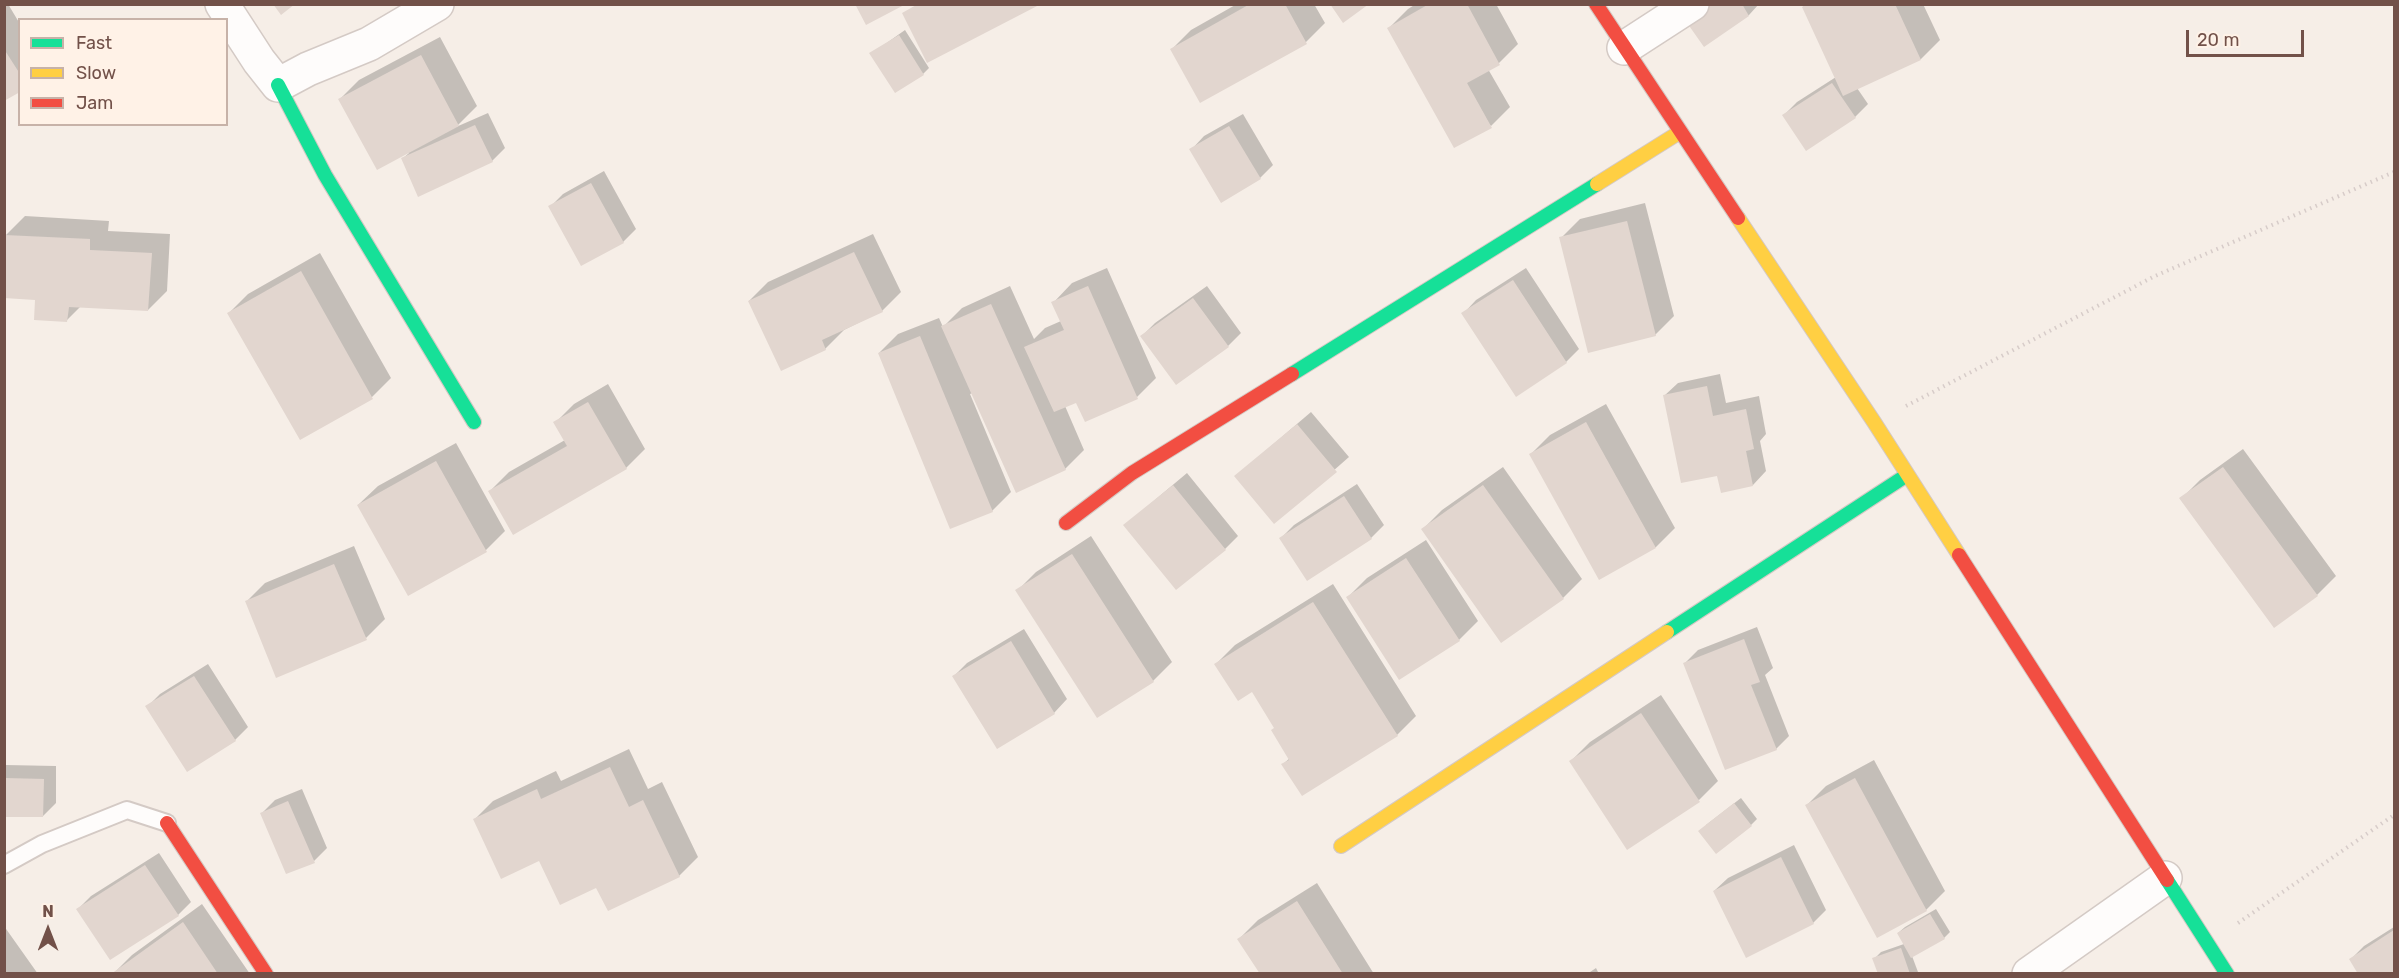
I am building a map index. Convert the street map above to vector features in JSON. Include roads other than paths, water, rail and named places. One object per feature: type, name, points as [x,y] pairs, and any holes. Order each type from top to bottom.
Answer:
[{"type":"street","points":[[222,4],[259,61],[278,85],[325,175],[474,422]]},
{"type":"street","points":[[278,85],[308,69],[369,44],[437,4]]},
{"type":"street","points":[[1596,4],[1874,422],[2227,974]]},
{"type":"street","points":[[1624,48],[1692,4]]},
{"type":"street","points":[[1066,523],[1142,467],[1680,132]]},
{"type":"street","points":[[1341,846],[1907,475]]},
{"type":"street","points":[[167,823],[266,974]]},
{"type":"street","points":[[2029,974],[2165,878]]},
{"type":"lane","points":[[4,866],[42,844],[127,810],[167,823]]}]
